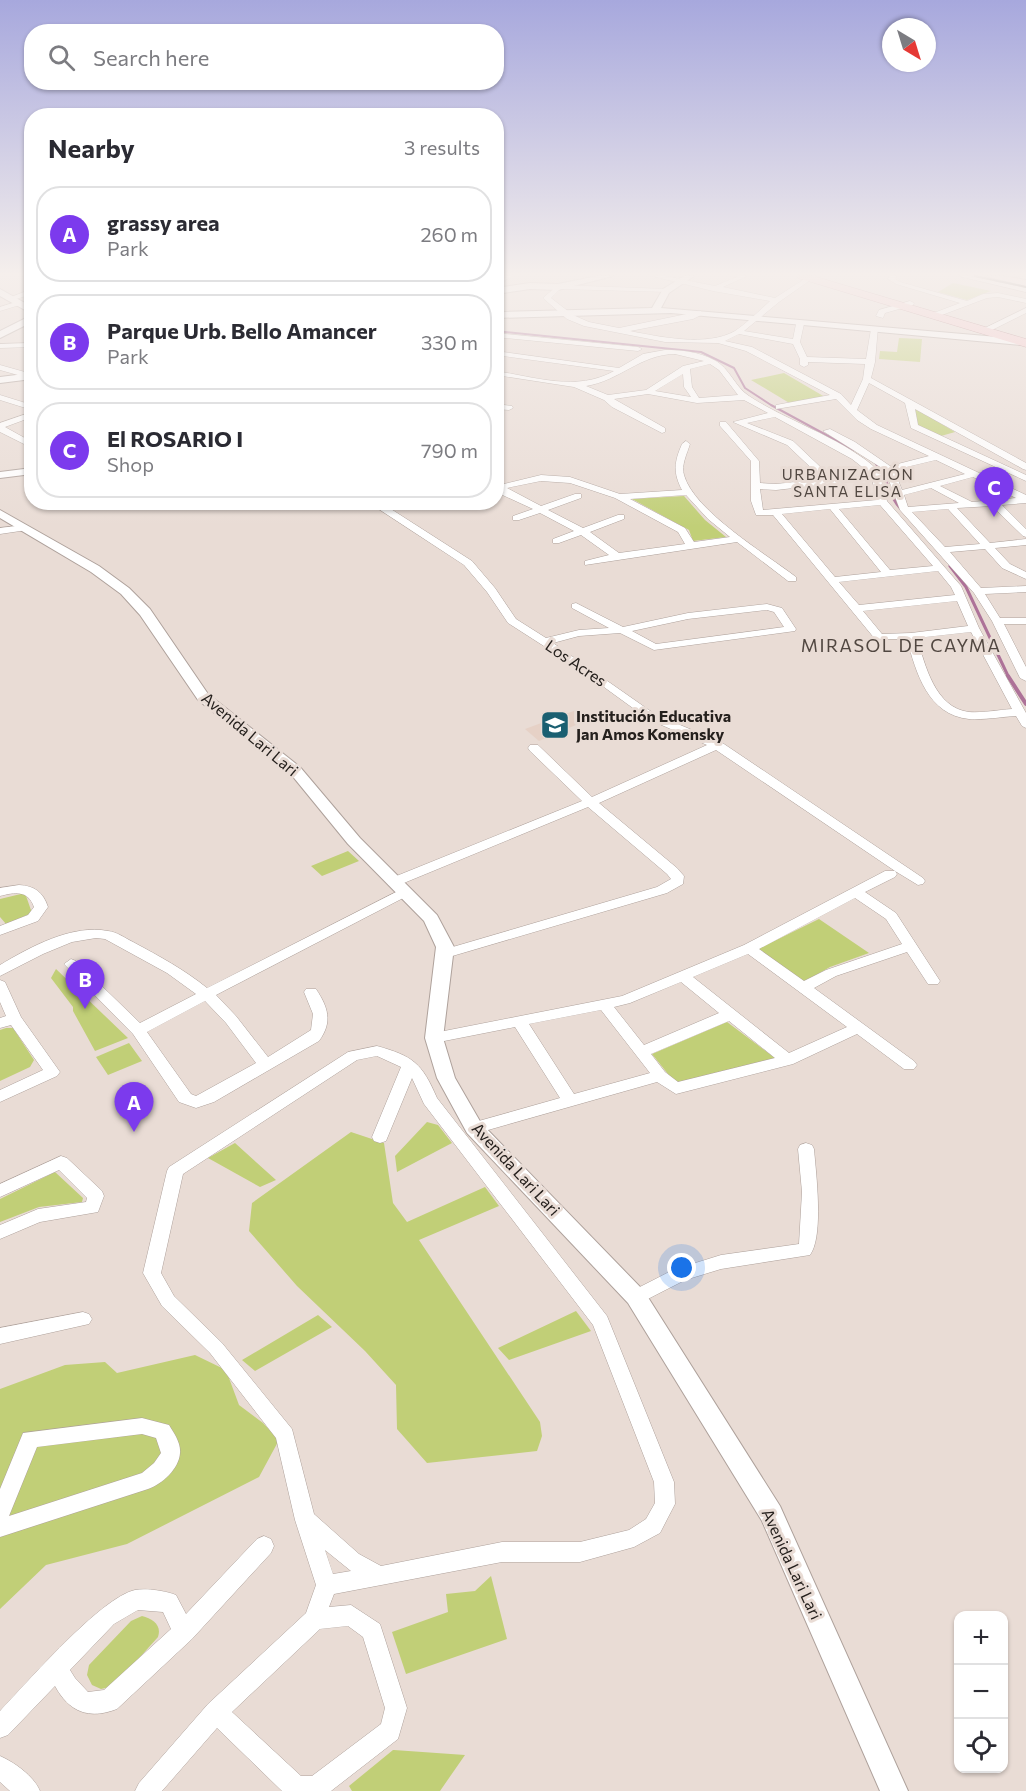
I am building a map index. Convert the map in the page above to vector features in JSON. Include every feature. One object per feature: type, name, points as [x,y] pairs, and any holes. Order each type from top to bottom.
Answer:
[{"type":"street","points":[[549,360],[616,369]]},
{"type":"street","points":[[574,385],[605,380],[641,360]]},
{"type":"street","points":[[707,360],[723,370],[734,388],[745,397],[855,457],[869,466],[878,476],[882,501],[956,586],[974,628],[1026,724]]},
{"type":"street","points":[[768,360],[838,396],[874,427],[1026,499]]},
{"type":"street","points":[[798,376],[802,374],[804,360]]},
{"type":"street","points":[[817,360],[871,362],[867,379],[853,410]]},
{"type":"street","points":[[648,392],[686,368],[711,361]]},
{"type":"street","points":[[0,367],[24,375]]},
{"type":"street","points":[[686,368],[688,387],[697,400]]},
{"type":"street","points":[[504,374],[574,385],[607,398],[615,405],[662,430]]},
{"type":"street","points":[[0,380],[24,378]]},
{"type":"street","points":[[867,379],[1026,467]]},
{"type":"street","points":[[607,398],[648,392],[697,400],[745,397]]},
{"type":"street","points":[[838,396],[779,407],[852,444],[889,469],[905,510],[978,591],[997,621],[1026,678]]},
{"type":"street","points":[[0,397],[24,405]]},
{"type":"street","points":[[909,402],[914,426],[1026,478]]},
{"type":"street","points":[[504,407],[509,408]]},
{"type":"street","points":[[776,414],[723,424],[755,461],[759,513],[882,501]]},
{"type":"street","points":[[0,427],[24,417]]},
{"type":"street","points":[[738,422],[790,443],[830,481]]},
{"type":"street","points":[[0,427],[24,441]]},
{"type":"street","points":[[942,439],[966,434]]},
{"type":"street","points":[[686,444],[679,472],[689,492],[718,524],[792,579]]},
{"type":"street","points":[[979,456],[998,451]]},
{"type":"street","points":[[889,469],[937,457]]},
{"type":"street","points":[[0,475],[24,472]]},
{"type":"street","points":[[897,494],[975,474]]},
{"type":"street","points":[[756,486],[878,476]]},
{"type":"street","points":[[504,485],[525,480],[554,478],[586,484],[618,496],[682,530],[691,545]]},
{"type":"street","points":[[932,485],[971,505]]},
{"type":"street","points":[[504,490],[582,531],[617,555]]},
{"type":"street","points":[[618,496],[655,496],[689,492]]},
{"type":"street","points":[[516,518],[578,496]]},
{"type":"street","points":[[905,510],[1026,499]]},
{"type":"street","points":[[995,503],[1026,534]]},
{"type":"street","points":[[950,506],[1006,566],[1026,576]]},
{"type":"street","points":[[833,507],[887,573]]},
{"type":"street","name":"Los Acres","points":[[386,510],[468,563],[491,590],[512,621],[652,717],[717,745],[918,881]]},
{"type":"street","points":[[776,512],[879,637],[911,636],[974,628]]},
{"type":"street","name":"Avenida Lari Lari","points":[[0,513],[95,569],[125,591],[145,612],[203,698],[295,770],[354,841],[431,920],[445,947],[434,1038],[446,1078],[474,1128],[636,1297],[771,1514],[894,1791]]},
{"type":"street","points":[[556,541],[621,518]]},
{"type":"street","points":[[0,531],[24,528]]},
{"type":"street","points":[[590,563],[617,555],[739,539]]},
{"type":"street","points":[[943,550],[1026,542]]},
{"type":"street","points":[[831,580],[940,568]]},
{"type":"street","points":[[978,591],[1026,589]]},
{"type":"street","points":[[855,609],[960,598]]},
{"type":"street","points":[[544,642],[579,633],[622,630],[688,616],[767,607],[778,610],[791,628],[654,647],[622,630],[576,606]]},
{"type":"street","points":[[997,621],[1026,621]]},
{"type":"street","points":[[911,636],[923,675],[942,705],[964,714],[1018,712]]},
{"type":"street","points":[[1011,652],[1026,652]]},
{"type":"street","points":[[138,1030],[399,887],[717,745]]},
{"type":"street","points":[[444,954],[662,890],[678,881],[672,871],[590,802],[534,748]]},
{"type":"street","points":[[434,1038],[625,1000],[749,948],[890,874]]},
{"type":"street","points":[[0,892],[16,888],[28,890],[36,896],[41,907],[33,918],[0,931]]},
{"type":"street","points":[[856,892],[891,916],[933,981]]},
{"type":"street","points":[[0,971],[66,940],[96,933],[108,935],[180,975],[206,994],[234,1022],[266,1065]]},
{"type":"street","points":[[803,988],[831,973],[910,946]]},
{"type":"street","points":[[749,948],[909,1065]]},
{"type":"street","points":[[71,964],[138,1030],[185,1098],[196,1102],[208,1098],[308,1042],[319,1032],[321,1021],[319,1004],[311,992]]},
{"type":"street","points":[[682,976],[788,1060]]},
{"type":"street","points":[[0,985],[7,1021],[52,1072],[0,1095]]},
{"type":"street","points":[[604,1004],[660,1076],[671,1086],[682,1088],[788,1060],[858,1028]]},
{"type":"street","points":[[641,1052],[731,1014]]},
{"type":"street","points":[[519,1021],[570,1101]]},
{"type":"street","points":[[147,1791],[216,1712],[315,1619],[326,1585],[305,1519],[285,1436],[216,1348],[168,1301],[152,1273],[175,1171],[353,1056],[377,1051],[401,1058],[415,1067],[430,1100],[601,1321],[664,1482],[665,1504],[653,1526],[634,1538],[580,1552],[502,1552],[326,1585]]},
{"type":"street","points":[[380,1137],[410,1064]]},
{"type":"street","points":[[474,1128],[660,1076]]},
{"type":"street","points":[[423,1081],[446,1078]]},
{"type":"street","points":[[636,1297],[679,1275],[721,1262],[804,1250],[807,1246],[810,1192],[806,1149]]},
{"type":"street","points":[[0,1191],[61,1162],[96,1196],[92,1207],[38,1216],[0,1232]]},
{"type":"street","points":[[0,1336],[83,1319]]},
{"type":"street","points":[[0,1514],[30,1439],[142,1426],[162,1431],[170,1442],[171,1453],[165,1467],[148,1480],[0,1528]]},
{"type":"street","points":[[305,1519],[352,1561],[380,1576]]},
{"type":"street","points":[[57,1668],[67,1686],[84,1702],[110,1701],[184,1632],[264,1546]]},
{"type":"street","points":[[0,1727],[107,1617],[136,1600],[169,1602],[184,1632]]},
{"type":"street","points":[[216,1712],[296,1788],[316,1788],[390,1731],[396,1708],[372,1631],[351,1615],[315,1619]]},
{"type":"street","points":[[0,1767],[28,1791]]},
{"type":"shaded area","name":"Institución Educativa Jan Amos Komensky","points":[[579,709],[592,718],[539,741],[525,729]]},
{"type":"green space","points":[[887,360],[920,360],[920,362]]},
{"type":"green space","points":[[784,373],[825,397],[791,404],[751,380]]},
{"type":"green space","points":[[913,407],[955,432],[941,436],[918,425]]},
{"type":"green space","points":[[684,496],[705,520],[726,537],[693,541],[689,530],[632,499]]},
{"type":"green space","points":[[348,851],[359,861],[322,876],[311,866]]},
{"type":"green space","points":[[25,893],[32,913],[6,924],[0,917],[0,899]]},
{"type":"green space","points":[[819,919],[869,953],[830,967],[804,982],[758,949]]},
{"type":"green space","points":[[56,969],[128,1038],[95,1051],[73,1007],[51,978]]},
{"type":"green space","points":[[727,1022],[775,1058],[678,1082],[672,1079],[652,1054]]},
{"type":"green space","points":[[13,1028],[34,1060],[30,1067],[0,1081],[0,1030]]},
{"type":"green space","points":[[129,1043],[142,1061],[108,1075],[96,1057]]},
{"type":"green space","points":[[427,1122],[438,1125],[452,1143],[397,1172],[395,1156]]},
{"type":"green space","points":[[351,1132],[384,1143],[393,1203],[407,1222],[485,1187],[499,1206],[419,1240],[540,1422],[542,1436],[537,1451],[427,1463],[397,1429],[396,1385],[365,1351],[297,1286],[249,1231],[252,1203]]},
{"type":"green space","points":[[235,1143],[276,1180],[260,1187],[208,1158]]},
{"type":"green space","points":[[55,1172],[83,1198],[82,1202],[39,1207],[0,1222],[0,1199]]},
{"type":"green space","points":[[576,1311],[591,1331],[509,1360],[498,1348]]},
{"type":"green space","points":[[318,1315],[332,1327],[255,1371],[242,1360]]},
{"type":"green space","points":[[195,1355],[226,1370],[239,1405],[263,1423],[279,1440],[259,1477],[127,1544],[46,1565],[0,1609],[0,1389],[65,1365],[105,1362],[117,1373]]},
{"type":"green space","points":[[491,1576],[507,1639],[406,1674],[392,1632],[448,1612],[446,1594],[475,1591]]},
{"type":"green space","points":[[142,1616],[156,1623],[159,1629],[158,1637],[114,1686],[101,1689],[92,1685],[87,1675],[89,1665],[131,1621]]},
{"type":"green space","points":[[393,1750],[465,1755],[440,1791],[352,1791],[349,1786]]},
{"type":"waterway","points":[[717,360],[734,368],[745,388],[771,405],[854,450]]},
{"type":"waterway","points":[[876,463],[897,505],[902,510]]},
{"type":"waterway","points":[[950,566],[966,587],[1008,676]]},
{"type":"waterway","points":[[1008,676],[1026,704]]},
{"type":"place","name":"El ROSARIO I","points":[[994,517]]},
{"type":"place","name":"Institución Educativa Jan Amos Komensky","points":[[555,725]]},
{"type":"place","name":"Parque Urb. Bello Amancer","points":[[85,1009]]},
{"type":"place","name":"grassy area","points":[[134,1132]]},
{"type":"district","name":"URBANIZACIÓN SANTA ELISA","points":[[848,484]]},
{"type":"district","name":"MIRASOL DE CAYMA","points":[[901,646]]}]
